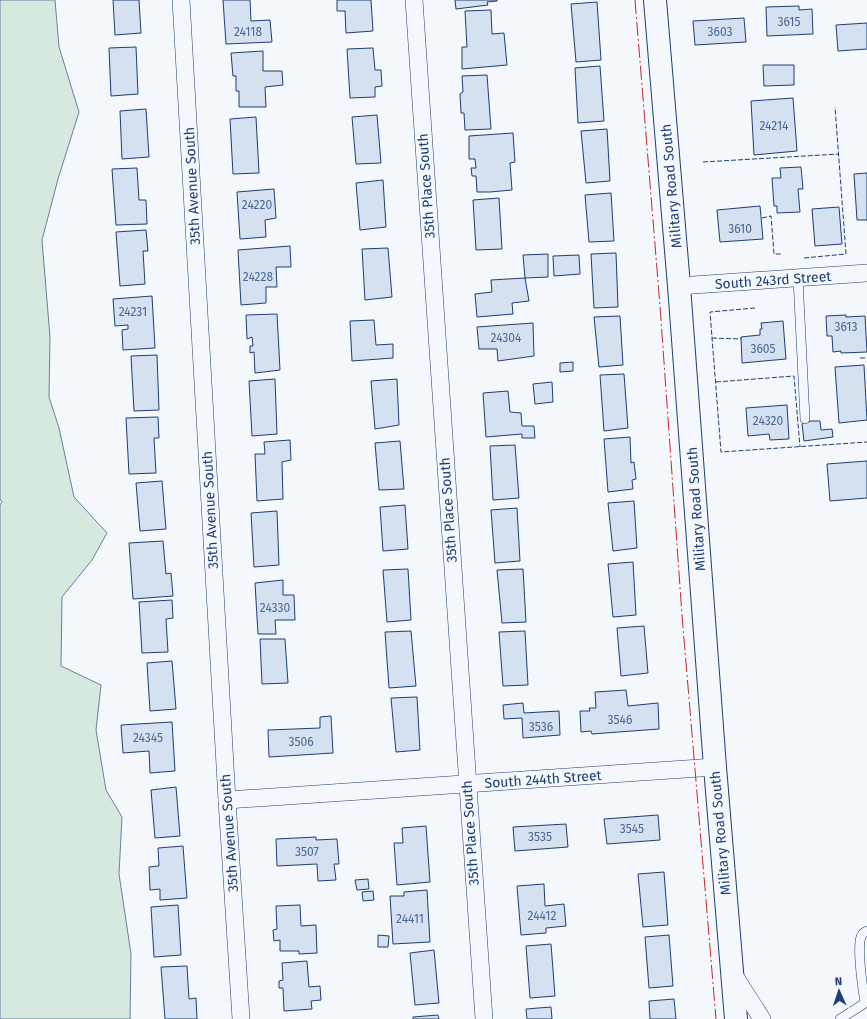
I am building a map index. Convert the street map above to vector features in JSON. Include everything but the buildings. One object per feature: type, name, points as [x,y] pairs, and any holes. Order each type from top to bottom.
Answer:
[{"type":"main road","name":"Military Road South","points":[[655,0],[679,286],[715,767],[736,1019]]},
{"type":"street","name":"35th Avenue South","points":[[181,0],[241,1019]]},
{"type":"street","name":"35th Place South","points":[[414,0],[484,1019]]},
{"type":"street","name":"South 243rd Street","points":[[679,286],[867,273]]},
{"type":"street","name":"South 244th Street","points":[[227,800],[715,767]]},
{"type":"street","points":[[732,973],[762,1019]]},
{"type":"lane","points":[[798,278],[805,419]]},
{"type":"lane","points":[[840,1019],[866,1002],[860,951],[860,938],[864,932],[867,931]]},
{"type":"shaded area","points":[[0,0],[55,0],[59,47],[79,112],[58,179],[42,240],[50,337],[49,397],[59,428],[74,497],[107,533],[92,560],[62,597],[61,666],[101,685],[96,730],[106,790],[122,817],[119,874],[131,954],[130,1019],[0,1019],[0,505],[2,502],[0,499]]},
{"type":"fence","points":[[804,258],[846,254],[835,107]]},
{"type":"fence","points":[[703,162],[839,154]]},
{"type":"fence","points":[[762,218],[771,216],[774,254],[782,254]]},
{"type":"fence","points":[[755,308],[710,312],[721,452],[867,442]]},
{"type":"fence","points":[[712,338],[741,339]]},
{"type":"fence","points":[[860,358],[867,358]]},
{"type":"fence","points":[[716,382],[794,376],[800,447]]},
{"type":"power","points":[[635,0],[660,306],[682,615],[716,1019]]}]
